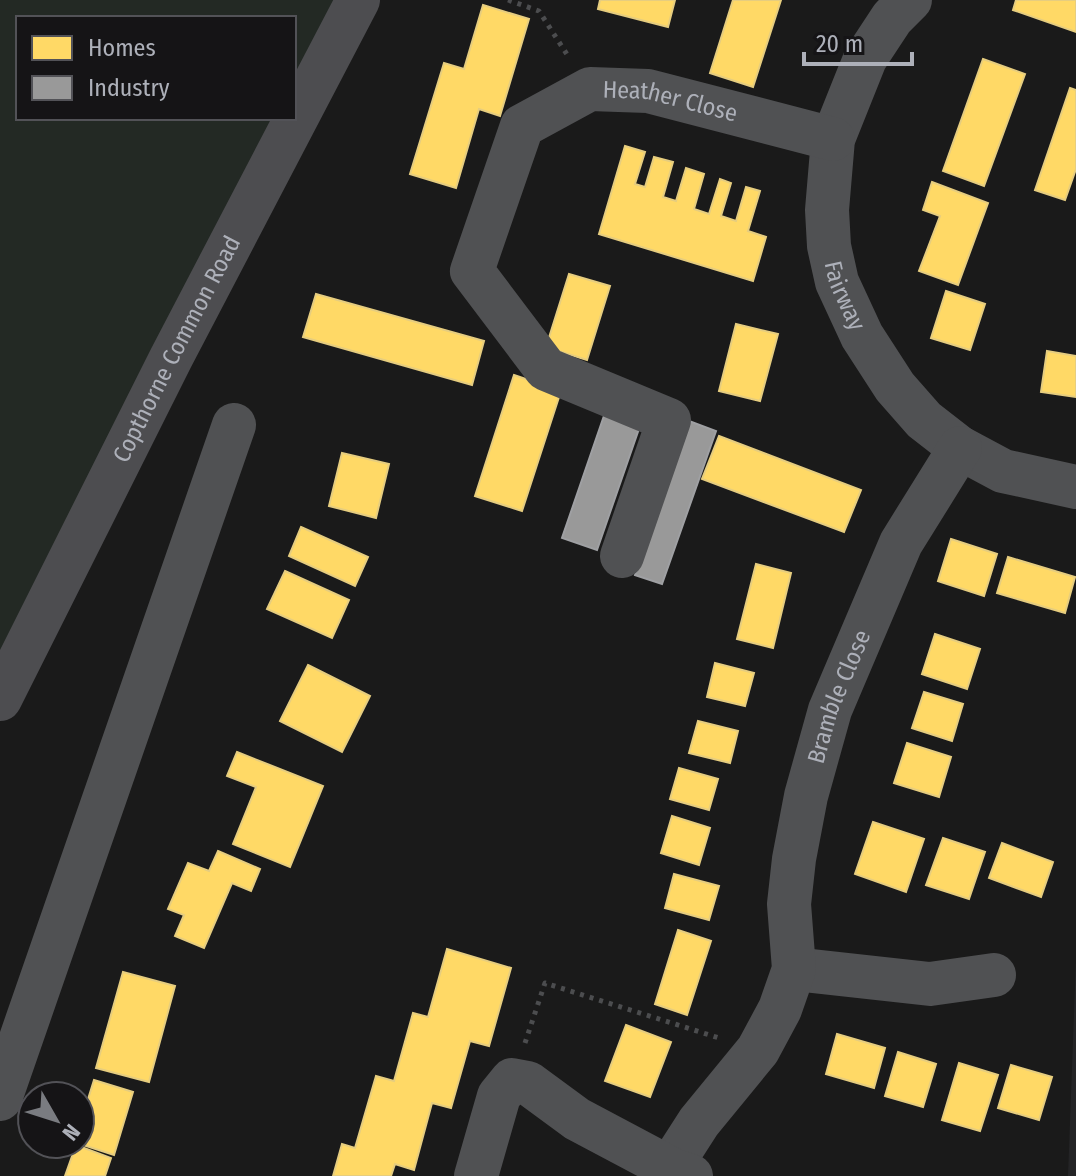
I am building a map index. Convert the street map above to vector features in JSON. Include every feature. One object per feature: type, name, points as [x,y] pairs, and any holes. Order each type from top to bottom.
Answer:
[{"type":"highway","name":"Copthorne Common Road","points":[[296,119],[358,0]]},
{"type":"highway","name":"Copthorne Common Road","points":[[0,699],[171,358],[295,120]]},
{"type":"street","name":"Fairway","points":[[910,0],[892,18],[865,59],[833,139],[827,210],[829,246],[837,282],[862,336],[895,387],[924,420],[960,448],[1003,471],[1076,487]]},
{"type":"street","name":"Heather Close","points":[[622,556],[669,420],[546,369],[472,271],[522,126],[590,89],[648,91],[833,139]]},
{"type":"street","points":[[0,1099],[234,425]]},
{"type":"street","name":"Bramble Close","points":[[512,1080],[528,1083],[577,1119],[682,1173],[681,1150],[699,1122],[758,1050],[780,1009],[794,969],[789,904],[794,859],[806,796],[830,710],[901,543],[960,448]]},
{"type":"street","points":[[794,969],[930,984],[994,975]]},
{"type":"street","points":[[476,1176],[499,1096],[512,1080]]},
{"type":"path","points":[[508,0],[539,11],[590,89]]},
{"type":"path","points":[[512,1080],[545,983],[758,1050]]},
{"type":"shaded area","points":[[0,0],[358,0],[0,699]]},
{"type":"shaded area","points":[[1076,959],[1076,1176],[1068,1176]]},
{"type":"building: Homes","points":[[600,0],[675,0],[668,27],[598,9]]},
{"type":"building: Homes","points":[[733,0],[781,0],[753,87],[710,73]]},
{"type":"building: Homes","points":[[1016,0],[1076,0],[1076,32],[1013,10]]},
{"type":"building: Homes","points":[[483,5],[529,19],[500,116],[479,109],[456,188],[410,174],[444,63],[464,69]]},
{"type":"building: Homes","points":[[983,59],[1025,74],[984,186],[943,171]]},
{"type":"building: Homes","points":[[1070,88],[1076,90],[1076,169],[1065,200],[1035,190]]},
{"type":"building: Homes","points":[[625,146],[645,152],[635,184],[645,187],[654,157],[673,162],[663,197],[676,201],[686,168],[704,174],[694,209],[709,214],[720,179],[731,183],[721,216],[736,221],[746,187],[760,191],[748,231],[766,237],[753,281],[599,234]]},
{"type":"building: Homes","points":[[932,182],[988,203],[958,285],[919,271],[940,216],[923,210]]},
{"type":"building: Homes","points":[[569,274],[610,286],[587,360],[546,347]]},
{"type":"building: Homes","points":[[946,291],[985,304],[970,350],[931,338]]},
{"type":"building: Homes","points":[[316,294],[484,341],[472,385],[303,337]]},
{"type":"building: Homes","points":[[736,324],[778,334],[760,401],[719,391]]},
{"type":"building: Homes","points":[[1047,351],[1076,356],[1076,397],[1041,392]]},
{"type":"building: Homes","points":[[514,375],[561,391],[522,511],[475,496]]},
{"type":"building: Homes","points":[[719,436],[861,490],[844,532],[702,479]]},
{"type":"building: Homes","points":[[342,453],[389,464],[376,518],[329,506]]},
{"type":"building: Homes","points":[[301,527],[368,557],[355,586],[289,556]]},
{"type":"building: Homes","points":[[951,539],[997,554],[984,596],[938,581]]},
{"type":"building: Homes","points":[[1008,557],[1075,577],[1065,613],[997,593]]},
{"type":"building: Homes","points":[[756,564],[791,573],[773,648],[737,639]]},
{"type":"building: Homes","points":[[285,571],[349,600],[332,638],[267,609]]},
{"type":"building: Homes","points":[[935,634],[980,649],[967,689],[922,674]]},
{"type":"building: Homes","points":[[715,663],[754,673],[745,706],[707,697]]},
{"type":"building: Homes","points":[[308,665],[370,696],[342,752],[280,721]]},
{"type":"building: Homes","points":[[924,692],[963,704],[952,741],[912,728]]},
{"type":"building: Homes","points":[[698,721],[738,731],[730,763],[689,753]]},
{"type":"building: Homes","points":[[907,743],[951,757],[939,797],[894,783]]},
{"type":"building: Homes","points":[[237,752],[323,786],[290,867],[233,844],[256,787],[227,776]]},
{"type":"building: Homes","points":[[679,768],[718,779],[709,810],[670,799]]},
{"type":"building: Homes","points":[[672,816],[710,828],[699,865],[661,853]]},
{"type":"building: Homes","points":[[873,822],[924,839],[906,892],[855,874]]},
{"type":"building: Homes","points":[[943,838],[985,852],[969,899],[926,885]]},
{"type":"building: Homes","points":[[1002,843],[1053,862],[1041,897],[989,878]]},
{"type":"building: Homes","points":[[218,851],[260,869],[251,891],[232,883],[204,948],[175,936],[184,915],[168,909],[188,863],[209,871]]},
{"type":"building: Homes","points":[[674,874],[719,886],[709,920],[665,908]]},
{"type":"building: Homes","points":[[678,930],[711,941],[687,1015],[655,1004]]},
{"type":"building: Homes","points":[[447,949],[511,968],[489,1046],[470,1041],[451,1108],[432,1103],[414,1170],[395,1164],[391,1176],[333,1176],[342,1144],[355,1148],[376,1076],[394,1081],[413,1013],[428,1017]]},
{"type":"building: Homes","points":[[123,972],[175,986],[149,1082],[96,1068]]},
{"type":"building: Homes","points":[[626,1025],[671,1042],[650,1097],[605,1081]]},
{"type":"building: Homes","points":[[837,1034],[885,1048],[874,1088],[826,1074]]},
{"type":"building: Homes","points":[[898,1052],[936,1064],[923,1107],[885,1096]]},
{"type":"building: Homes","points":[[959,1063],[998,1075],[980,1131],[942,1120]]},
{"type":"building: Homes","points":[[1011,1065],[1052,1077],[1039,1120],[998,1108]]},
{"type":"building: Homes","points":[[96,1081],[133,1092],[114,1155],[96,1149]]},
{"type":"building: Homes","points":[[96,1152],[111,1158],[105,1176],[65,1176],[71,1160],[96,1160]]},
{"type":"building: Industry","points":[[607,407],[642,420],[597,550],[562,538]]},
{"type":"building: Industry","points":[[689,421],[716,431],[662,584],[635,575]]}]
